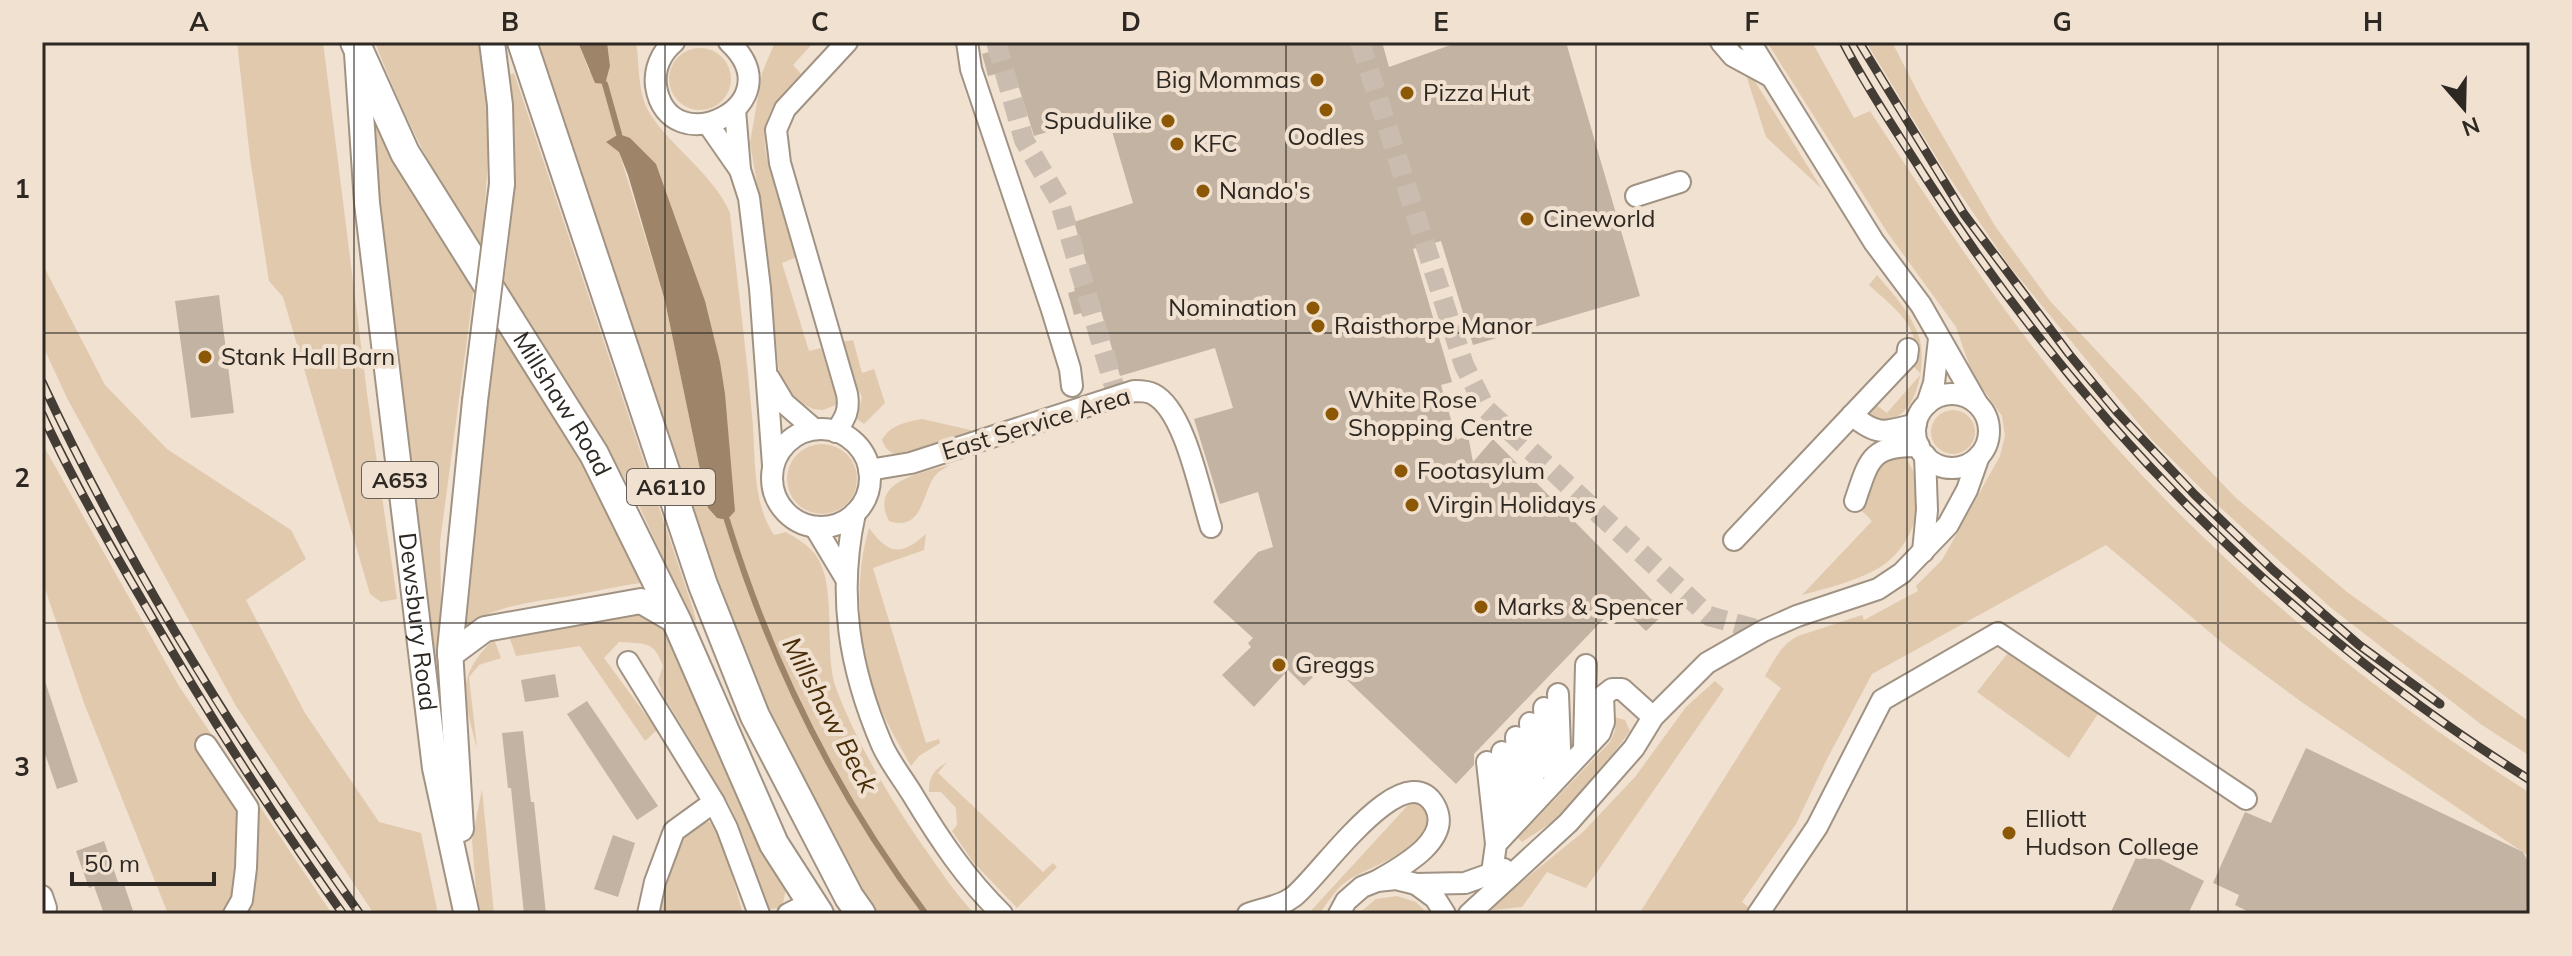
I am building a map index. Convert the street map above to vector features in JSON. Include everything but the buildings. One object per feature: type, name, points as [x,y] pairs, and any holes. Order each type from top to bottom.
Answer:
[{"type":"highway","name":"A6110","points":[[522,42],[703,585],[755,716],[849,897],[861,914]]},
{"type":"highway","name":"Millshaw Road","points":[[356,44],[405,153],[594,454],[677,622],[806,910]]},
{"type":"highway","points":[[692,656],[726,643]]},
{"type":"main road","name":"Dewsbury Road","points":[[466,912],[450,655],[475,401],[502,184],[500,105],[492,42]]},
{"type":"main road","name":"Dewsbury Road","points":[[356,44],[367,203],[435,768],[466,912]]},
{"type":"main road","points":[[450,655],[485,629],[641,601],[677,622]]},
{"type":"street","points":[[665,46],[656,76],[662,102],[676,117],[688,123],[708,124],[723,119],[735,110],[744,97],[748,82],[740,54],[729,42]]},
{"type":"street","points":[[836,432],[846,418],[849,406],[847,394],[780,163],[776,130],[785,109],[847,42]]},
{"type":"street","points":[[967,42],[971,69],[1052,310],[1072,386]]},
{"type":"street","points":[[1721,42],[1733,56],[1772,77]]},
{"type":"street","points":[[1750,42],[1874,242],[1921,305],[1983,411],[1989,429],[1985,448],[1979,456],[1952,468],[1942,466],[1922,451],[1888,448],[1876,454],[1865,471],[1855,501]]},
{"type":"street","points":[[735,110],[740,170],[754,229],[772,482],[776,498],[785,512],[799,522],[815,527],[833,526],[855,513]]},
{"type":"street","points":[[708,124],[740,170]]},
{"type":"street","points":[[1636,196],[1680,182]]},
{"type":"street","points":[[1923,552],[1927,495],[1916,424],[1934,383],[1939,339]]},
{"type":"street","points":[[1734,540],[1907,357],[1908,349]]},
{"type":"street","points":[[765,371],[784,403],[814,429]]},
{"type":"street","name":"East Service Area","points":[[869,470],[911,463],[1117,396],[1143,392],[1152,394],[1168,407],[1180,429],[1211,527]]},
{"type":"street","points":[[1927,404],[1947,395],[1958,395],[1977,403]]},
{"type":"street","points":[[1852,415],[1870,430],[1888,431],[1916,424]]},
{"type":"street","points":[[773,465],[789,441],[814,429],[836,432],[858,446],[869,470],[867,494],[855,513],[845,577],[855,669],[883,748],[964,874],[1002,914]]},
{"type":"street","points":[[1469,914],[1568,823],[1634,748],[1653,717],[1707,663],[1774,626],[1878,589],[1902,573],[1948,525],[1967,490],[1979,456]]},
{"type":"street","points":[[815,527],[845,577]]},
{"type":"street","points":[[1758,914],[1817,827],[1882,700],[1998,633],[2246,799]]},
{"type":"street","points":[[628,662],[714,802],[759,914]]},
{"type":"street","points":[[1507,831],[1600,733],[1604,722],[1603,696],[1612,689],[1622,689],[1653,717]]},
{"type":"street","points":[[1537,715],[1560,775]]},
{"type":"street","points":[[1537,715],[1560,775]]},
{"type":"street","points":[[1537,715],[1560,775]]},
{"type":"street","points":[[1492,873],[1507,831],[1537,715]]},
{"type":"street","points":[[1507,831],[1537,715]]},
{"type":"street","points":[[206,745],[248,808],[242,900],[234,914]]},
{"type":"street","points":[[1248,914],[1275,907],[1294,897],[1385,803],[1400,793],[1415,790],[1425,794],[1439,817],[1438,829],[1431,841],[1402,866],[1354,894],[1339,914]]},
{"type":"street","points":[[648,914],[655,882],[674,831],[714,802]]},
{"type":"street","points":[[1377,881],[1396,879],[1416,884],[1465,883],[1526,862]]},
{"type":"street","points":[[1416,884],[1435,898],[1445,914]]},
{"type":"street","points":[[42,896],[45,914]]},
{"type":"shaded area","points":[[237,42],[323,42],[368,401],[397,599],[381,602],[370,594],[283,297],[269,281],[250,158]]},
{"type":"shaded area","points":[[375,42],[484,42],[488,145],[481,247],[449,198],[422,148]]},
{"type":"shaded area","points":[[535,42],[578,42],[589,71],[610,66],[607,42],[636,42],[641,91],[649,112],[722,197],[730,213],[761,507],[774,535],[786,532],[815,554],[822,568],[829,601],[833,676],[846,713],[867,756],[904,817],[951,886],[975,914],[871,914],[784,753],[693,513],[610,256]],"holes":[[[619,152],[720,362],[727,520],[717,518],[708,508],[665,301]]]},
{"type":"shaded area","points":[[578,42],[607,42],[610,66],[605,84],[595,83]]},
{"type":"shaded area","points":[[775,42],[814,42],[793,65],[801,74],[772,110],[765,129],[765,141],[766,155],[797,257],[782,263],[809,351],[821,348],[838,404],[823,410],[799,402],[786,388],[779,373],[764,224],[750,143],[762,73]]},
{"type":"shaded area","points":[[1767,42],[1812,42],[1854,118],[1870,111],[1936,212],[2029,342],[2105,434],[2159,493],[2275,603],[2337,654],[2464,750],[2530,793],[2530,857],[2303,703],[2226,646],[2106,545],[1872,674],[1796,824],[1742,902],[1751,909],[1747,914],[1639,914],[1781,688],[1765,676],[1778,653],[1798,636],[1862,615],[1864,620],[1918,591],[1916,586],[1942,560],[2000,456],[2005,436],[2002,416],[1972,373],[1956,327],[1887,232]]},
{"type":"shaded area","points":[[1866,42],[1892,42],[1995,226],[2050,301],[2236,498],[2347,592],[2530,722],[2530,756],[2482,725],[2330,607],[2223,510],[2152,440],[2007,263],[1941,165]]},
{"type":"shaded area","points":[[700,48],[712,50],[722,57],[729,67],[729,91],[722,101],[712,108],[700,110],[688,108],[678,101],[671,91],[669,79],[671,67],[678,57],[688,50]]},
{"type":"shaded area","points":[[1741,59],[1822,189],[1766,137]]},
{"type":"shaded area","points":[[514,73],[693,609],[696,620],[693,621],[637,501],[607,447],[504,283],[514,179],[510,75]]},
{"type":"shaded area","points":[[375,116],[474,287],[440,542],[443,713],[440,713],[375,200]]},
{"type":"shaded area","points":[[619,134],[630,138],[656,164],[705,301],[725,394],[735,511],[727,520],[717,518],[708,508],[665,301],[628,175],[619,152],[606,142]]},
{"type":"shaded area","points":[[42,263],[105,385],[167,449],[291,530],[306,559],[246,600],[305,713],[379,822],[421,833],[438,914],[374,914],[236,706],[68,400],[42,344]]},
{"type":"shaded area","points":[[1877,275],[1916,328],[1921,350],[1920,373],[1910,363],[1914,340],[1910,329],[1896,310],[1869,285]]},
{"type":"shaded area","points":[[499,323],[551,400],[649,582],[515,606],[488,614],[464,628],[467,556]]},
{"type":"shaded area","points":[[853,340],[862,373],[874,369],[885,403],[864,424],[857,419],[862,397],[851,376],[841,342]]},
{"type":"shaded area","points":[[1920,375],[1914,397],[1896,417],[1883,419],[1867,413],[1875,404],[1887,413]]},
{"type":"shaded area","points":[[1953,410],[1969,416],[1975,432],[1969,448],[1953,454],[1937,448],[1931,432],[1937,416]]},
{"type":"shaded area","points":[[922,419],[975,431],[905,454],[888,450],[882,440],[889,431]]},
{"type":"shaded area","points":[[42,443],[179,686],[332,914],[168,914],[84,703],[42,580]]},
{"type":"shaded area","points":[[815,444],[829,444],[851,459],[857,479],[855,492],[847,504],[829,514],[815,514],[793,499],[787,486],[787,472],[802,450]]},
{"type":"shaded area","points":[[1893,454],[1905,457],[1917,486],[1915,518],[1901,547],[1868,574],[1802,595],[1872,521],[1861,510],[1870,493],[1871,477],[1877,467]]},
{"type":"shaded area","points":[[950,465],[934,477],[915,517],[900,523],[889,521],[884,507],[892,487],[913,475]]},
{"type":"shaded area","points":[[869,528],[889,548],[896,549],[909,546],[926,534],[924,550],[873,568],[926,743],[939,739],[940,743],[919,756],[911,766],[888,725],[866,664],[860,585]]},
{"type":"shaded area","points":[[638,612],[659,621],[670,635],[738,796],[787,884],[782,908],[769,909],[764,902],[746,843],[730,806],[662,693],[658,681],[663,666],[652,648],[619,642],[604,658],[657,730],[645,741],[580,646],[516,656],[509,636]]},
{"type":"shaded area","points":[[494,639],[501,658],[479,665],[469,677],[477,748],[466,702],[467,678],[481,653]]},
{"type":"shaded area","points":[[2011,649],[2101,709],[2069,758],[1977,692]]},
{"type":"shaded area","points":[[1715,681],[1724,689],[1586,888],[1547,872],[1522,907],[1492,910],[1491,907],[1583,832],[1635,777],[1686,707]]},
{"type":"shaded area","points":[[1615,717],[1625,720],[1630,731],[1600,771],[1557,819],[1522,842],[1518,838],[1610,742],[1615,731]]},
{"type":"shaded area","points":[[947,762],[938,773],[1043,872],[1053,863],[1057,867],[1017,908],[973,862],[952,831],[957,825],[956,808],[941,792],[929,792],[933,774]]},
{"type":"shaded area","points":[[482,789],[494,914],[478,914],[472,841]]},
{"type":"shaded area","points":[[1409,804],[1425,807],[1428,815],[1421,837],[1398,855],[1347,881],[1319,914],[1308,914]]},
{"type":"shaded area","points":[[706,821],[718,825],[743,914],[661,914],[657,904],[685,831]]},
{"type":"shaded area","points":[[1397,896],[1416,902],[1428,914],[1358,914],[1376,899]]},
{"type":"waterway","name":"Millshaw Beck","points":[[605,84],[619,134]]},
{"type":"waterway","name":"Millshaw Beck","points":[[727,520],[764,625],[809,726],[863,822],[926,914]]},
{"type":"tunnel","points":[[996,42],[1024,140],[1059,200],[1117,396]]},
{"type":"tunnel","points":[[1360,42],[1464,365],[1486,409],[1709,616],[1763,631]]},
{"type":"railway","points":[[1843,42],[1891,124],[1983,262],[2048,349],[2118,431],[2192,510],[2270,585],[2439,720],[2530,780]]},
{"type":"railway","points":[[1859,42],[1964,214],[2069,354],[2117,412],[2195,495],[2273,570],[2359,645],[2440,704]]},
{"type":"railway","points":[[42,382],[112,521],[189,656],[272,787],[360,914]]},
{"type":"railway","points":[[42,414],[105,536],[193,685],[266,801],[343,914]]},
{"type":"place","name":"Big Mommas","points":[[1317,80]]},
{"type":"place","name":"Pizza Hut","points":[[1407,93]]},
{"type":"place","name":"Oodles","points":[[1326,110]]},
{"type":"place","name":"Spudulike","points":[[1168,121]]},
{"type":"place","name":"KFC","points":[[1177,144]]},
{"type":"place","name":"Nando's","points":[[1203,191]]},
{"type":"place","name":"Cineworld","points":[[1527,219]]},
{"type":"place","name":"Nomination","points":[[1313,308]]},
{"type":"place","name":"Raisthorpe Manor","points":[[1318,326]]},
{"type":"place","name":"Stank Hall Barn","points":[[205,357]]},
{"type":"place","name":"White Rose Shopping Centre","points":[[1332,414]]},
{"type":"place","name":"Footasylum","points":[[1401,471]]},
{"type":"place","name":"Virgin Holidays","points":[[1412,505]]},
{"type":"place","name":"Marks & Spencer","points":[[1481,607]]},
{"type":"place","name":"Greggs","points":[[1279,665]]},
{"type":"place","name":"Elliott Hudson College","points":[[2009,833]]}]
